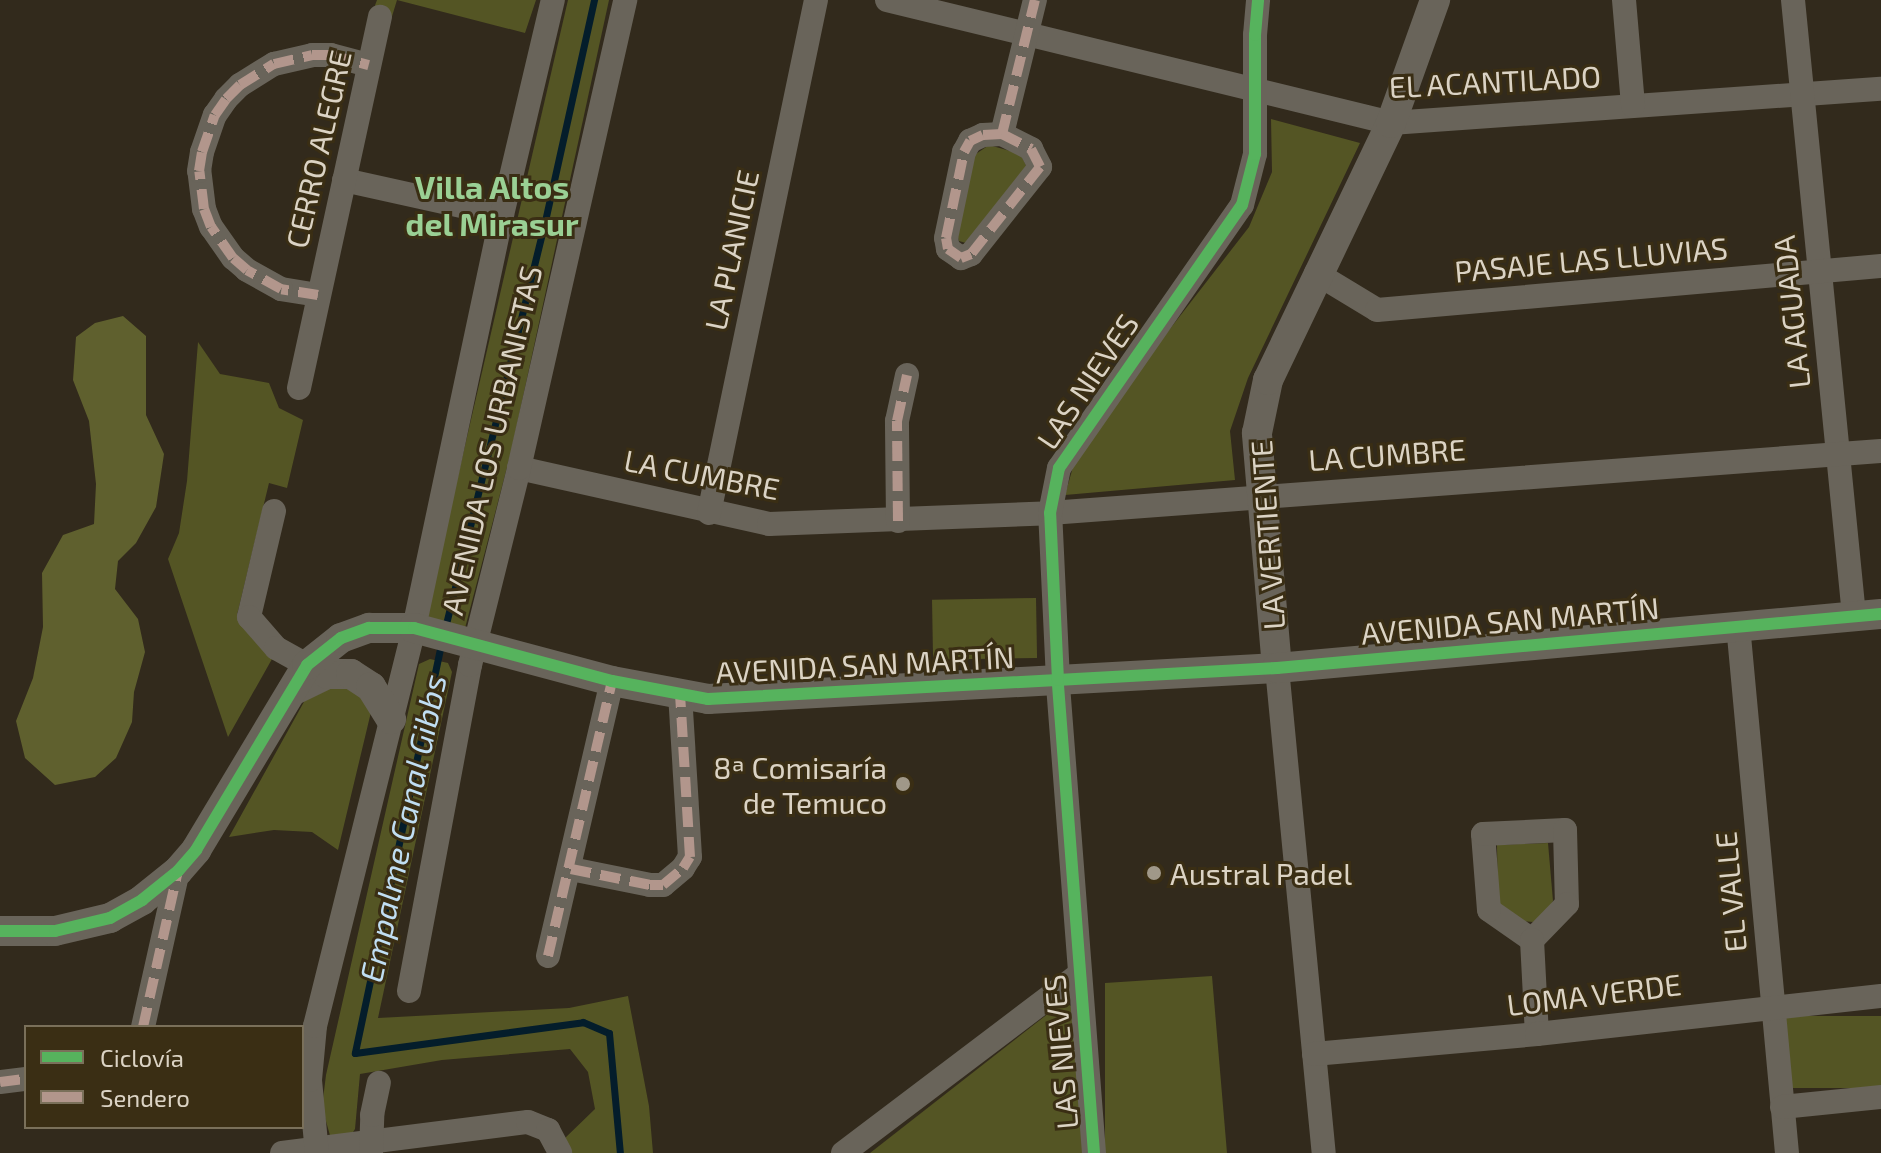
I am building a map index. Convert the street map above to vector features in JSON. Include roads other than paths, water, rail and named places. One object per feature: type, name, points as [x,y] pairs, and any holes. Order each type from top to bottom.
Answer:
[{"type":"street","name":"AVENIDA LOS URBANISTAS","points":[[317,1151],[310,1080],[315,1026],[391,719],[421,630],[502,215],[553,0]]},
{"type":"street","name":"AVENIDA LOS URBANISTAS","points":[[409,991],[470,643],[519,468],[625,0]]},
{"type":"street","name":"LA PLANICIE","points":[[709,513],[816,0]]},
{"type":"street","name":"EL ACANTILADO","points":[[887,0],[1391,123],[1881,89]]},
{"type":"street","points":[[1002,134],[1035,0]]},
{"type":"street","name":"LAS NIEVES","points":[[1094,1153],[1058,680],[1050,513],[1059,468],[1242,205],[1255,154],[1258,0]]},
{"type":"street","name":"LA VERTIENTE","points":[[1324,1153],[1259,495],[1257,433],[1268,380],[1316,273],[1391,123],[1435,0]]},
{"type":"street","points":[[1624,0],[1633,106]]},
{"type":"street","name":"LA AGUADA","points":[[1793,0],[1838,455],[1867,615]]},
{"type":"street","name":"CERRO ALEGRE","points":[[299,388],[380,17]]},
{"type":"street","points":[[318,295],[281,289],[263,281],[226,250],[204,209],[199,171],[202,152],[215,115],[226,99],[248,79],[274,64],[312,55],[331,55],[369,65]]},
{"type":"street","points":[[1002,134],[1031,149],[1040,167],[971,254],[961,258],[948,249],[946,238],[964,152],[970,141],[983,135],[1002,134]]},
{"type":"street","points":[[344,180],[502,215]]},
{"type":"street","name":"PASAJE LAS LLUVIAS","points":[[1316,273],[1377,310],[1881,266]]},
{"type":"street","points":[[898,521],[897,421],[907,375]]},
{"type":"street","name":"LA CUMBRE","points":[[519,468],[769,524],[1050,513],[1259,495],[1881,451]]},
{"type":"street","points":[[274,511],[249,617],[276,648],[307,665]]},
{"type":"street","name":"AVENIDA SAN MARTÍN","points":[[0,931],[55,931],[110,918],[142,900],[178,871],[196,850],[287,693],[307,665],[328,646],[355,632],[384,626],[421,630],[612,681],[680,695],[720,699],[1277,668],[1867,615]]},
{"type":"street","name":"EL VALLE","points":[[1738,625],[1787,1153]]},
{"type":"street","points":[[287,693],[327,674],[351,674],[371,687],[391,719]]},
{"type":"street","points":[[548,956],[571,869],[612,681]]},
{"type":"street","points":[[571,869],[663,885],[676,876],[690,857],[680,695]]},
{"type":"street","points":[[1532,940],[1489,910],[1483,834],[1565,830],[1567,904],[1532,940],[1537,1034]]},
{"type":"street","points":[[143,1025],[178,871]]},
{"type":"street","points":[[843,1153],[1080,974]]},
{"type":"street","name":"LOMA VERDE","points":[[1314,1054],[1537,1034],[1773,1005],[1881,996]]},
{"type":"street","points":[[0,1082],[24,1079]]},
{"type":"street","points":[[370,1148],[379,1083]]},
{"type":"street","points":[[1782,1107],[1881,1097]]},
{"type":"street","points":[[282,1153],[370,1148],[528,1122],[548,1130],[560,1153]]},
{"type":"waterway","name":"Empalme Canal Gibbs","points":[[445,628],[543,230],[594,0]]},
{"type":"waterway","name":"Empalme Canal Gibbs","points":[[441,644],[355,1053],[583,1022],[609,1033],[620,1153]]},
{"type":"place","name":"8ª Comisaría de Temuco","points":[[903,784]]},
{"type":"place","name":"Austral Padel","points":[[1154,873]]},
{"type":"district","name":"Villa Altos del Mirasur","points":[[492,206]]}]
